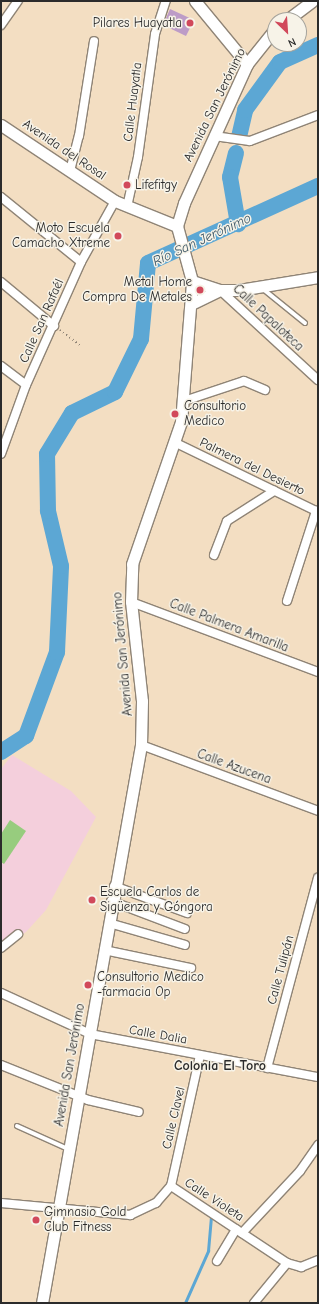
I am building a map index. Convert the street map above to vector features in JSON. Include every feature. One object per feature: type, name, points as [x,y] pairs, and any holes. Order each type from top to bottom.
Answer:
[{"type":"main road","points":[[195,1],[247,64]]},
{"type":"main road","points":[[297,12],[312,1]]},
{"type":"main road","name":"Avenida San Jerónimo","points":[[42,1303],[57,1208],[70,1150],[90,1034],[111,900],[141,745],[142,701],[131,602],[134,548],[176,443],[184,401],[192,281],[185,264],[178,231],[214,136],[247,64],[267,39]]},
{"type":"main road","name":"Avenida del Rosal","points":[[1,125],[115,201],[178,231]]},
{"type":"main road","points":[[191,304],[220,290],[261,287],[318,277]]},
{"type":"main road","points":[[192,281],[220,290]]},
{"type":"street","points":[[1,25],[18,1]]},
{"type":"street","name":"Calle Huayatla","points":[[127,207],[138,157],[155,34],[166,1]]},
{"type":"street","points":[[70,172],[79,136],[94,41]]},
{"type":"street","points":[[214,136],[250,141],[318,115]]},
{"type":"street","points":[[1,198],[81,262]]},
{"type":"street","name":"Calle San Rafaél","points":[[1,454],[26,385],[54,326],[81,262],[115,201]]},
{"type":"street","points":[[1,282],[54,326]]},
{"type":"street","name":"Calle Papaloteca","points":[[220,290],[318,380]]},
{"type":"street","points":[[1,366],[26,385]]},
{"type":"street","points":[[184,401],[244,381],[265,390]]},
{"type":"street","name":"Palmera del Desierto","points":[[176,443],[317,512]]},
{"type":"street","points":[[214,555],[227,521],[274,491]]},
{"type":"street","points":[[287,601],[317,512]]},
{"type":"street","name":"Calle Palmera Amarilla","points":[[131,602],[318,672]]},
{"type":"street","name":"Calle Azucena","points":[[141,745],[318,811]]},
{"type":"street","name":"Calle Tulipán","points":[[267,1068],[318,878]]},
{"type":"street","points":[[114,886],[187,913]]},
{"type":"street","points":[[111,900],[185,929]]},
{"type":"street","points":[[108,923],[185,945]]},
{"type":"street","points":[[1,948],[18,934]]},
{"type":"street","points":[[104,950],[190,968]]},
{"type":"street","name":"Calle Dalia","points":[[1,993],[90,1034],[318,1077]]},
{"type":"street","name":"Calle Clavel","points":[[171,1186],[200,1055]]},
{"type":"street","points":[[1,1065],[79,1097],[139,1112]]},
{"type":"street","points":[[217,1261],[239,1231],[300,1171],[318,1145]]},
{"type":"street","name":"Calle Violeta","points":[[1,1203],[130,1215],[156,1203],[171,1186],[287,1263],[301,1267],[318,1260]]},
{"type":"street","points":[[254,1303],[287,1263]]},
{"type":"lane","points":[[261,287],[305,323]]},
{"type":"lane","points":[[17,1126],[70,1150]]},
{"type":"path","points":[[54,326],[81,346]]},
{"type":"shaded area","points":[[12,755],[71,791],[96,817],[46,910],[26,932],[1,949],[1,769]]},
{"type":"green space","points":[[10,820],[26,831],[4,864],[1,862],[1,834]]},
{"type":"building","points":[[170,9],[194,20],[186,36],[163,25]]},
{"type":"waterway","points":[[239,137],[245,110],[280,62],[318,45]]},
{"type":"waterway","points":[[236,153],[230,177],[238,224]]},
{"type":"waterway","name":"Río San Jerónimo","points":[[1,752],[26,736],[57,652],[61,566],[48,511],[47,454],[72,413],[115,392],[141,339],[148,263],[318,186]]},
{"type":"waterway","points":[[185,1303],[208,1251],[211,1218]]},
{"type":"place","name":"Pilares Huayatla","points":[[190,23]]},
{"type":"place","name":"Lifefitgy","points":[[127,185]]},
{"type":"place","name":"Moto Escuela Camacho Xtreme","points":[[118,236]]},
{"type":"place","name":"Metal Home Compra De Metales","points":[[200,290]]},
{"type":"place","name":"Consultorio Medico","points":[[175,414]]},
{"type":"place","name":"Escuela Carlos de Sigüenza y Góngora","points":[[92,900]]},
{"type":"place","name":"Consultorio Medico -farmacia Op","points":[[88,985]]},
{"type":"place","name":"Gimnasio Gold Club Fitness","points":[[36,1220]]},
{"type":"district","name":"Colonia El Toro","points":[[220,1066]]}]
